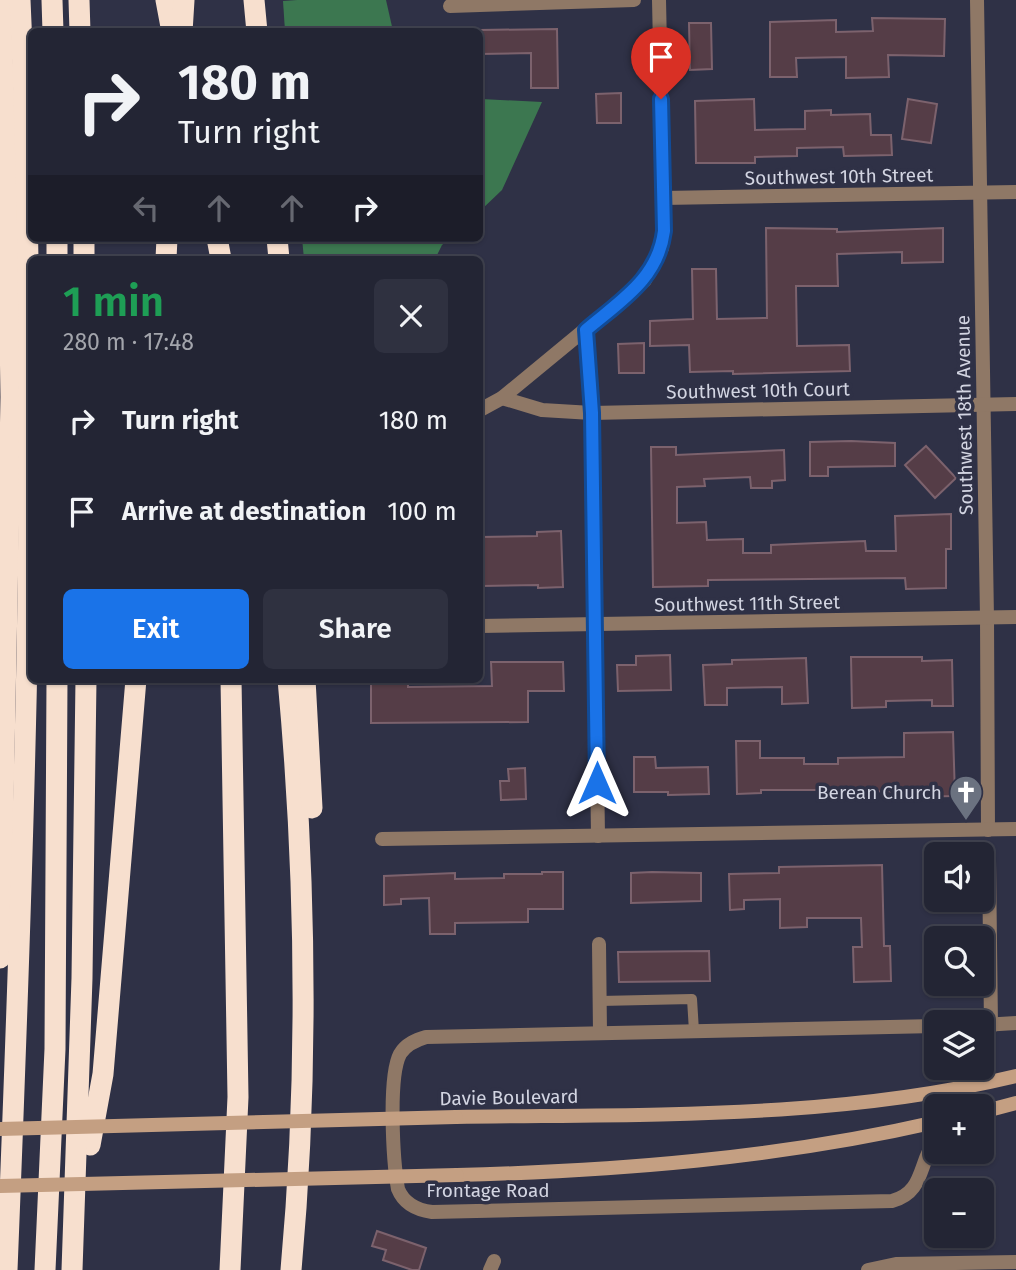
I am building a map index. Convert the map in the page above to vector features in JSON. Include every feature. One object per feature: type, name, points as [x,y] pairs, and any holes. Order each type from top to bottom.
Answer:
[{"type":"highway","points":[[0,0],[8,208],[11,410],[0,958]]},
{"type":"highway","points":[[20,0],[28,241]]},
{"type":"highway","points":[[52,0],[53,28]]},
{"type":"highway","points":[[79,0],[79,28]]},
{"type":"highway","points":[[166,0],[171,28]]},
{"type":"highway","points":[[182,28],[184,0]]},
{"type":"highway","points":[[254,0],[257,28]]},
{"type":"highway","points":[[7,1270],[19,964],[28,606]]},
{"type":"highway","points":[[45,1270],[55,1049],[57,683]]},
{"type":"highway","points":[[72,1270],[82,978],[86,683]]},
{"type":"highway","points":[[73,1237],[103,1074],[136,683]]},
{"type":"highway","points":[[230,1270],[237,1123],[231,683]]},
{"type":"highway","points":[[288,683],[297,786],[303,974],[297,1192],[291,1270]]},
{"type":"highway","points":[[303,974],[314,851],[305,683]]},
{"type":"main road","name":"Davie Boulevard","points":[[0,1129],[803,1109],[868,1103],[957,1089],[1016,1076]]},
{"type":"main road","points":[[994,1109],[1016,1104]]},
{"type":"main road","points":[[0,1186],[600,1170],[833,1142],[924,1124]]},
{"type":"street","points":[[450,6],[634,0]]},
{"type":"street","points":[[483,408],[502,398],[645,280],[662,248],[659,0]]},
{"type":"street","name":"Southwest 18th Avenue","points":[[977,0],[988,830]]},
{"type":"street","name":"Southwest 10th Street","points":[[663,198],[1016,192]]},
{"type":"street","points":[[586,330],[592,413],[598,836]]},
{"type":"street","name":"Southwest 10th Court","points":[[502,398],[542,410],[592,413],[1016,404]]},
{"type":"street","name":"Southwest 11th Street","points":[[483,626],[1016,617]]},
{"type":"street","points":[[382,839],[1016,829]]},
{"type":"street","points":[[986,1010],[988,912]]},
{"type":"street","points":[[599,944],[600,1033]]},
{"type":"street","points":[[994,1024],[1016,1023]]},
{"type":"street","name":"Frontage Road","points":[[924,1026],[435,1036],[417,1040],[404,1049],[396,1064],[394,1081],[398,1188],[405,1201],[426,1211],[892,1201],[913,1191],[924,1161]]},
{"type":"street","points":[[957,1089],[963,1080]]},
{"type":"street","points":[[870,1269],[896,1264],[1016,1262]]},
{"type":"lane","points":[[600,1002],[692,999],[694,1031]]},
{"type":"green space","points":[[386,0],[392,28],[285,28],[283,1]]},
{"type":"green space","points":[[483,99],[542,102],[502,190],[483,208]]},
{"type":"green space","points":[[302,242],[445,242],[436,256],[304,256]]},
{"type":"building","points":[[872,18],[945,19],[944,56],[888,55],[889,77],[846,78],[846,57],[796,58],[797,77],[770,77],[770,22],[836,20],[836,32],[873,31]]},
{"type":"building","points":[[689,23],[711,23],[712,69],[690,70]]},
{"type":"building","points":[[557,29],[558,88],[531,88],[531,53],[483,54],[483,30]]},
{"type":"building","points":[[621,93],[621,123],[597,123],[596,94]]},
{"type":"building","points":[[754,99],[755,130],[805,129],[805,111],[831,110],[831,115],[870,114],[871,135],[891,135],[892,155],[844,156],[843,147],[797,148],[797,156],[755,157],[755,163],[696,163],[695,101]]},
{"type":"building","points":[[908,99],[937,104],[931,143],[902,139]]},
{"type":"building","points":[[766,228],[837,229],[837,232],[943,228],[943,262],[902,263],[902,252],[837,254],[838,286],[796,286],[797,346],[849,345],[850,371],[733,374],[733,371],[690,372],[689,345],[650,346],[650,321],[693,319],[692,269],[716,269],[717,319],[767,318]]},
{"type":"building","points":[[644,343],[644,373],[619,373],[618,344]]},
{"type":"building","points":[[810,442],[895,443],[895,466],[828,467],[828,476],[810,476]]},
{"type":"building","points":[[926,446],[956,478],[935,498],[905,465]]},
{"type":"building","points":[[651,447],[676,447],[676,455],[784,450],[785,480],[772,481],[772,488],[751,488],[750,477],[704,479],[705,486],[677,487],[677,523],[706,522],[707,540],[743,539],[743,553],[771,553],[771,545],[865,541],[866,551],[896,551],[895,516],[951,514],[951,549],[946,549],[946,588],[906,589],[905,578],[708,580],[708,586],[653,587]]},
{"type":"building","points":[[561,531],[563,587],[483,586],[483,537],[537,536],[537,532]]},
{"type":"building","points":[[670,655],[671,690],[618,691],[617,665],[636,665],[636,656]]},
{"type":"building","points":[[851,657],[922,657],[922,661],[952,660],[953,706],[932,706],[932,700],[886,701],[886,707],[852,708]]},
{"type":"building","points":[[806,658],[808,703],[782,704],[782,687],[727,688],[727,705],[705,705],[703,665],[732,664],[732,660]]},
{"type":"building","points":[[491,662],[563,662],[564,691],[528,691],[528,722],[371,723],[371,683],[408,683],[408,687],[492,686]]},
{"type":"building","points":[[953,732],[955,796],[905,797],[905,791],[839,790],[761,790],[761,793],[737,794],[736,741],[760,741],[760,758],[804,758],[804,764],[838,764],[838,758],[904,757],[904,733]]},
{"type":"building","points":[[634,757],[655,757],[656,768],[708,767],[709,794],[634,792]]},
{"type":"building","points":[[525,768],[526,799],[501,800],[500,781],[509,781],[508,769]]},
{"type":"building","points":[[882,865],[884,946],[890,946],[891,981],[854,982],[853,947],[862,947],[861,918],[807,918],[807,927],[780,928],[780,899],[744,900],[744,909],[730,910],[729,874],[779,873],[779,867]]},
{"type":"building","points":[[563,872],[563,909],[528,909],[528,922],[455,923],[455,934],[430,934],[429,898],[401,899],[401,904],[384,905],[384,876],[455,873],[455,879],[504,878],[504,874]]},
{"type":"building","points":[[631,873],[701,873],[701,901],[631,903]]},
{"type":"building","points":[[709,951],[710,981],[619,982],[618,952]]},
{"type":"building","points":[[377,1231],[426,1248],[419,1270],[383,1260],[386,1250],[372,1246]]},
{"type":"place","name":"Berean Church","points":[[966,822]]},
{"type":"route","points":[[597,783],[592,413],[586,330],[645,280],[662,248],[664,231],[661,99]]}]
